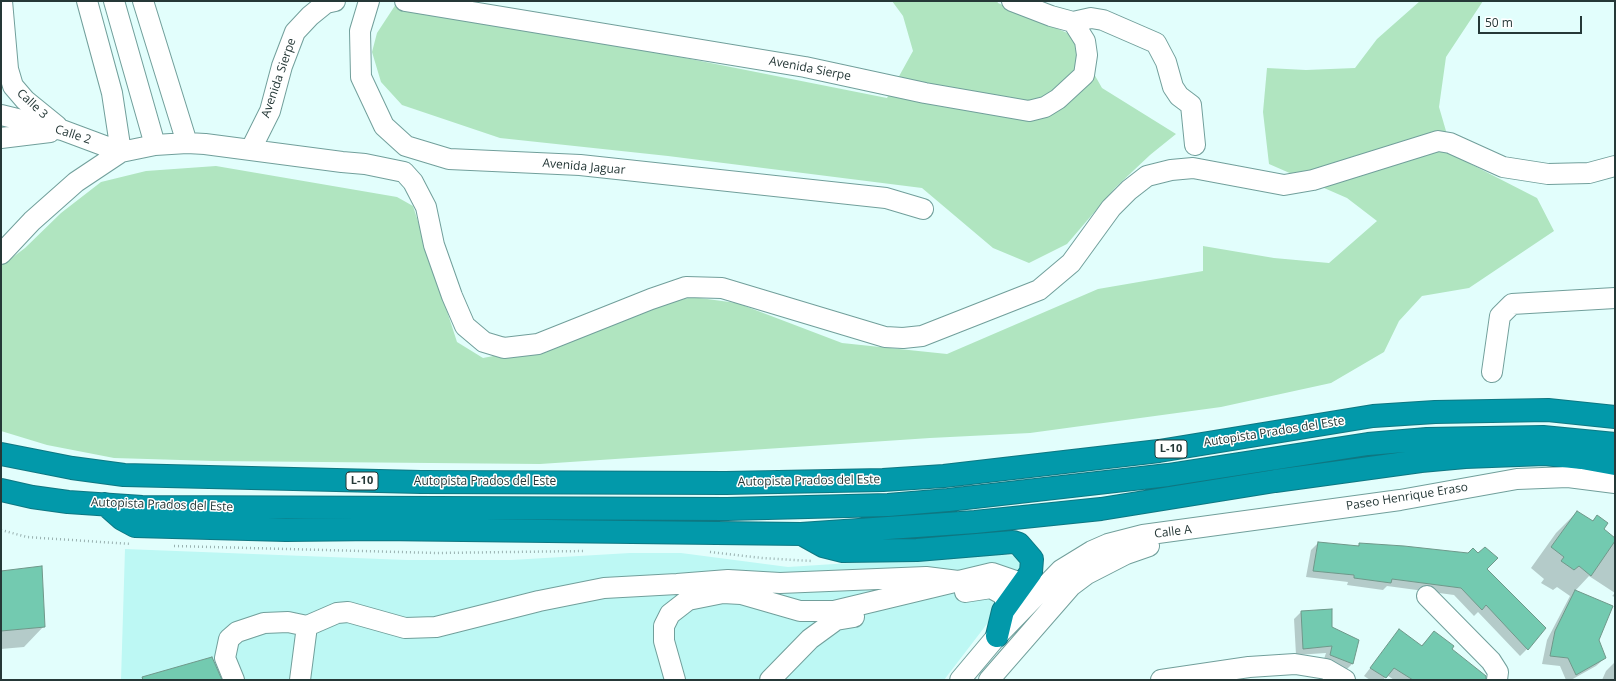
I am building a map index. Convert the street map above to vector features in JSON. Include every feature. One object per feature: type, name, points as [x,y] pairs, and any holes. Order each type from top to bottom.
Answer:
[{"type":"highway","name":"Autopista Prados del Este","points":[[1,454],[72,468],[124,475],[420,482],[726,482],[884,480],[944,476],[1160,451],[1365,418],[1428,412],[1548,410],[1615,417]]},
{"type":"highway","name":"Autopista Prados del Este","points":[[1,490],[46,499],[142,507],[202,508],[420,506],[727,509],[888,505],[948,500],[1168,475],[1368,444],[1427,439],[1543,437],[1615,444]]},
{"type":"highway","points":[[104,504],[122,519],[135,526],[286,530],[379,529],[801,534],[975,522],[1102,509],[1290,479],[1421,461],[1465,457],[1545,454],[1582,458],[1615,464]]},
{"type":"highway","points":[[801,534],[823,546],[844,551],[917,550],[1013,542],[1024,548],[1032,559],[1031,572],[1004,611],[997,636]]},
{"type":"street","name":"Calle 3","points":[[2,1],[8,69],[13,86],[25,100],[62,130]]},
{"type":"street","points":[[87,1],[118,118],[121,152]]},
{"type":"street","points":[[114,1],[155,145]]},
{"type":"street","points":[[143,1],[187,142]]},
{"type":"street","name":"Avenida Sierpe","points":[[251,149],[270,110],[282,66],[296,32],[310,16],[326,3],[335,1]]},
{"type":"street","name":"Avenida Jaguar","points":[[369,1],[360,31],[361,77],[384,126],[406,146],[449,159],[587,166],[886,198],[923,209]]},
{"type":"street","name":"Avenida Sierpe","points":[[405,1],[805,67],[925,93],[1029,111],[1045,107],[1058,99],[1084,75],[1087,55],[1086,41],[1073,22]]},
{"type":"street","points":[[1012,1],[1051,16],[1073,22],[1091,18],[1103,20],[1156,43],[1166,62],[1173,87],[1179,96],[1191,105],[1195,145]]},
{"type":"street","name":"Calle 2","points":[[1,115],[62,130],[121,152]]},
{"type":"street","points":[[1,138],[62,130]]},
{"type":"street","points":[[1,254],[32,221],[76,182],[121,152],[155,145],[187,142],[365,164],[392,168],[404,172],[413,182],[426,207],[434,245],[452,296],[465,326],[484,342],[504,348],[538,344],[651,299],[686,287],[722,288],[885,337],[903,338],[922,336],[1039,290],[1071,263],[1111,208],[1129,190],[1148,176],[1171,170],[1193,168],[1284,185],[1313,180],[1438,141],[1450,143],[1503,167],[1548,174],[1589,173],[1615,166]]},
{"type":"street","points":[[1492,372],[1500,316],[1512,304],[1615,298]]},
{"type":"street","name":"Paseo Henrique Eraso","points":[[1199,528],[1400,500],[1517,479],[1568,477],[1615,483]]},
{"type":"street","name":"Calle A","points":[[960,680],[997,636],[1061,570],[1092,551],[1108,544],[1143,536],[1199,528]]},
{"type":"street","name":"Calle A","points":[[989,680],[1070,586],[1087,574],[1126,554],[1199,528]]},
{"type":"street","points":[[675,680],[664,641],[664,626],[670,614],[688,600],[726,586],[752,597],[800,611],[834,611],[992,573],[1024,584]]},
{"type":"street","points":[[234,680],[226,658],[229,639],[237,632],[264,623],[288,622],[307,626],[337,613],[348,612],[405,628],[436,627],[539,601],[604,588],[677,584],[726,586],[780,582],[926,577],[958,581]]},
{"type":"street","points":[[770,680],[810,638],[836,620],[986,588],[991,588],[1002,594],[1008,604]]},
{"type":"street","points":[[1427,596],[1491,661],[1498,672],[1497,680]]},
{"type":"street","points":[[300,680],[307,626]]},
{"type":"street","points":[[1161,680],[1249,667],[1295,664],[1326,669],[1345,680]]},
{"type":"path","points":[[1,530],[27,537],[138,545]]},
{"type":"path","points":[[168,546],[437,553],[592,550]]},
{"type":"path","points":[[703,551],[796,561],[819,560]]},
{"type":"shaded area","points":[[125,549],[407,560],[511,560],[630,553],[681,553],[788,567],[989,554],[1020,556],[1026,573],[944,680],[121,680]]},
{"type":"green space","points":[[398,1],[887,98],[913,51],[903,16],[892,1],[997,1],[998,3],[1072,35],[1102,88],[1176,134],[1150,155],[1115,188],[1067,244],[1029,263],[993,248],[922,188],[668,156],[500,138],[402,105],[381,82],[372,52],[377,33]]},
{"type":"green space","points":[[1420,1],[1483,1],[1446,57],[1439,107],[1453,155],[1537,198],[1554,231],[1469,288],[1422,296],[1399,321],[1384,352],[1331,383],[1221,407],[1030,433],[930,438],[540,464],[214,461],[114,458],[47,445],[1,431],[1,266],[25,248],[61,213],[101,182],[146,171],[216,166],[397,197],[413,206],[457,342],[483,358],[540,347],[617,316],[692,297],[737,303],[842,343],[947,354],[1098,289],[1203,271],[1203,246],[1274,258],[1329,263],[1377,221],[1347,198],[1269,164],[1263,112],[1267,68],[1306,70],[1355,68],[1377,39]]},
{"type":"building","points":[[1577,511],[1593,521],[1597,515],[1608,523],[1604,529],[1615,538],[1615,541],[1591,576],[1579,566],[1574,570],[1561,561],[1564,557],[1551,547]]},
{"type":"building","points":[[1318,542],[1359,546],[1359,543],[1404,546],[1468,553],[1473,548],[1478,553],[1485,547],[1498,558],[1487,569],[1546,628],[1528,650],[1486,605],[1482,610],[1461,588],[1392,579],[1391,583],[1354,578],[1354,575],[1313,571]]},
{"type":"building","points":[[42,566],[45,627],[1,631],[1,571]]},
{"type":"building","points":[[1575,590],[1613,606],[1599,640],[1606,658],[1576,675],[1568,658],[1550,656],[1555,631]]},
{"type":"building","points":[[1332,609],[1332,627],[1359,640],[1353,664],[1330,655],[1332,646],[1303,649],[1301,611]]},
{"type":"building","points":[[1399,629],[1422,646],[1434,631],[1454,646],[1452,649],[1486,676],[1486,680],[1413,680],[1394,668],[1386,678],[1370,668]]},
{"type":"building","points":[[212,657],[222,680],[143,680],[142,677]]}]
